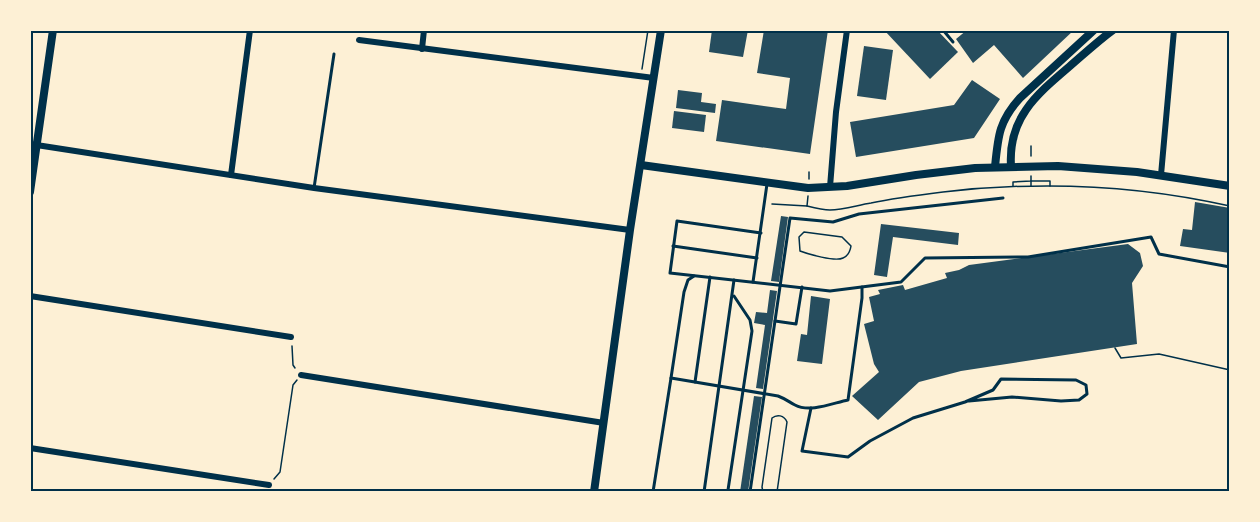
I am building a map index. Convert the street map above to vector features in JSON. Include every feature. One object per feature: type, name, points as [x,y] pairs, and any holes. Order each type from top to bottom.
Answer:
[{"type":"street","points":[[30,192],[33,145],[53,30]]},
{"type":"street","points":[[231,175],[250,30]]},
{"type":"street","points":[[422,49],[424,30]]},
{"type":"street","points":[[594,492],[630,230],[661,30]]},
{"type":"street","points":[[830,188],[836,112],[847,30]]},
{"type":"street","points":[[995,167],[1002,124],[1011,108],[1094,30]]},
{"type":"street","points":[[1011,166],[1014,133],[1031,102],[1113,30]]},
{"type":"street","points":[[1161,175],[1174,30]]},
{"type":"street","points":[[359,40],[654,78]]},
{"type":"street","points":[[33,145],[314,188],[630,230]]},
{"type":"street","points":[[641,165],[808,188],[830,188],[915,175],[995,167],[1058,165],[1161,175],[1230,186]]},
{"type":"street","points":[[30,296],[291,337]]},
{"type":"street","points":[[302,375],[604,423]]},
{"type":"street","points":[[30,448],[269,486]]},
{"type":"lane","points":[[943,30],[953,42]]},
{"type":"lane","points":[[314,188],[334,54]]},
{"type":"lane","points":[[753,282],[768,183]]},
{"type":"lane","points":[[750,492],[790,218],[833,222],[859,214],[1003,198]]},
{"type":"lane","points":[[761,233],[677,221],[670,273],[830,291],[901,282],[925,258],[1028,256],[1151,237],[1159,254],[1230,267]]},
{"type":"lane","points":[[673,246],[757,258]]},
{"type":"lane","points":[[653,492],[684,292],[688,280],[694,276]]},
{"type":"lane","points":[[695,382],[711,277]]},
{"type":"lane","points":[[704,492],[734,280]]},
{"type":"lane","points":[[775,321],[796,324],[802,287]]},
{"type":"lane","points":[[671,378],[764,393],[811,408],[848,400],[862,287]]},
{"type":"lane","points":[[728,490],[752,331],[750,320],[733,295]]},
{"type":"lane","points":[[811,408],[802,451],[848,457],[870,441],[913,418],[969,401],[993,390],[1000,379],[1076,380],[1086,385],[1087,394],[1079,400],[1061,401],[1012,397],[969,401]]},
{"type":"path","points":[[641,76],[648,30]]},
{"type":"path","points":[[807,207],[809,172]]},
{"type":"path","points":[[1031,187],[1031,181],[1050,181],[1050,187]]},
{"type":"path","points":[[765,203],[831,210],[944,192],[1003,187],[1050,187],[1155,193],[1230,206]]},
{"type":"path","points":[[804,232],[825,234],[842,237],[848,242],[849,252],[845,257],[840,260],[809,255],[800,251],[799,237],[804,232]]},
{"type":"path","points":[[269,486],[280,472],[293,385],[302,375],[292,365],[291,337]]},
{"type":"path","points":[[1115,348],[1121,358],[1159,354],[1230,370]]},
{"type":"path","points":[[763,492],[772,418],[780,415],[787,422],[777,492]]},
{"type":"building","points":[[712,30],[748,30],[743,57],[709,52]]},
{"type":"building","points":[[764,30],[828,30],[810,154],[716,141],[722,100],[786,109],[790,78],[757,73]]},
{"type":"building","points":[[884,30],[937,30],[958,52],[930,79]]},
{"type":"building","points":[[967,30],[1074,30],[1023,78],[994,45],[973,63],[956,39]]},
{"type":"building","points":[[864,46],[893,50],[886,100],[857,96]]},
{"type":"building","points":[[972,80],[1000,99],[974,138],[856,157],[850,122],[954,105]]},
{"type":"building","points":[[678,90],[702,93],[701,102],[716,104],[715,113],[676,108]]},
{"type":"building","points":[[674,111],[706,115],[704,132],[672,128]]},
{"type":"building","points":[[1195,202],[1230,208],[1230,253],[1180,246],[1183,229],[1192,230]]},
{"type":"building","points":[[781,216],[788,217],[779,282],[771,281]]},
{"type":"building","points":[[881,224],[959,233],[958,245],[893,237],[887,277],[874,275]]},
{"type":"building","points":[[1128,244],[1140,253],[1143,266],[1132,283],[1137,344],[961,371],[919,382],[878,420],[852,396],[879,372],[874,364],[864,324],[874,321],[869,297],[880,294],[878,290],[903,285],[905,290],[947,278],[945,273],[969,265]]},
{"type":"building","points":[[770,290],[777,291],[763,389],[756,388],[765,325],[754,323],[756,312],[767,313]]},
{"type":"building","points":[[811,296],[830,299],[822,364],[797,361],[801,334],[807,335]]},
{"type":"building","points":[[754,396],[762,397],[748,492],[740,492]]}]
